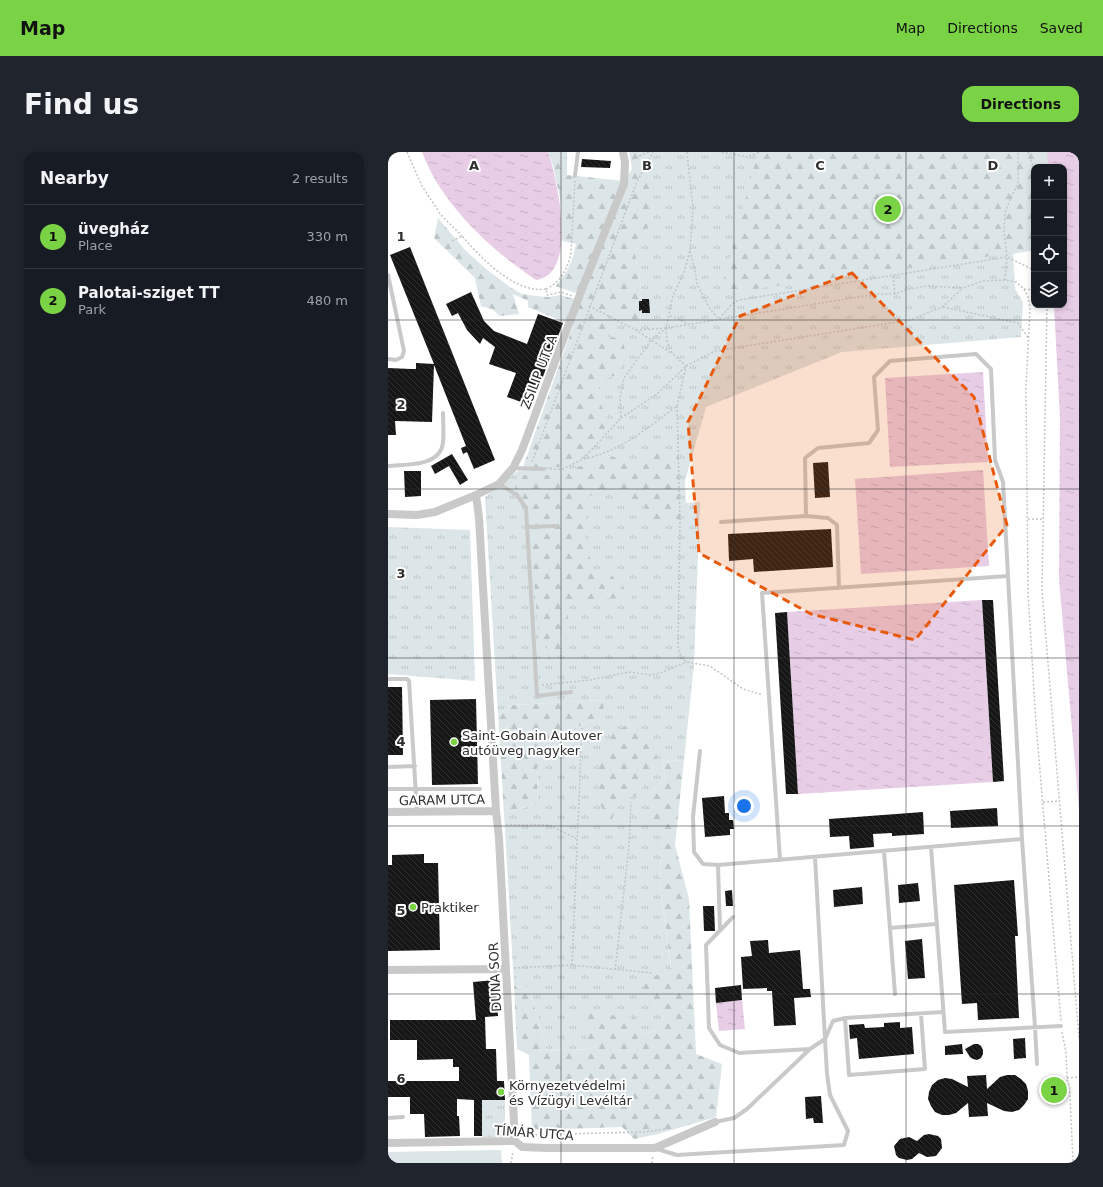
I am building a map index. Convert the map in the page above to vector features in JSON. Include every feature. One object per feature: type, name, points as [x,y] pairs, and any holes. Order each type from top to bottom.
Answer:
[{"type":"street","name":"ZSILIP UTCA","points":[[388,514],[417,515],[435,512],[499,484],[513,468],[522,450],[579,298],[624,184],[625,162],[623,152]]},
{"type":"street","name":"DUNA SOR","points":[[476,495],[479,518],[498,825],[515,1138]]},
{"type":"street","name":"GARAM UTCA","points":[[388,812],[496,811]]},
{"type":"street","points":[[388,970],[506,969]]},
{"type":"street","points":[[655,1148],[715,1122]]},
{"type":"street","name":"TÍMÁR UTCA","points":[[388,1143],[515,1138],[522,1147],[655,1148]]},
{"type":"lane","points":[[575,176],[578,152]]},
{"type":"lane","points":[[388,275],[404,351],[402,357],[396,360],[388,360]]},
{"type":"lane","points":[[806,516],[805,458],[818,448],[869,443],[878,430],[874,377],[890,361],[976,354],[991,369],[995,460],[1003,482],[1022,839],[1037,1064]]},
{"type":"lane","points":[[388,466],[426,462],[433,459],[438,454],[443,442],[443,413]]},
{"type":"lane","points":[[513,468],[544,469]]},
{"type":"lane","points":[[499,484],[518,495],[526,508],[537,696],[571,692]]},
{"type":"lane","points":[[720,522],[806,516],[828,518],[837,525],[839,588]]},
{"type":"lane","points":[[527,527],[556,526]]},
{"type":"lane","points":[[780,860],[762,593],[1008,576]]},
{"type":"lane","points":[[388,679],[406,679],[410,681],[418,812]]},
{"type":"lane","points":[[700,751],[693,817],[694,852],[703,864],[718,866],[1022,839]]},
{"type":"lane","points":[[388,767],[415,766]]},
{"type":"lane","points":[[388,789],[480,789]]},
{"type":"lane","points":[[931,847],[944,1032],[1061,1026]]},
{"type":"lane","points":[[884,851],[895,994]]},
{"type":"lane","points":[[655,1148],[677,1155],[844,1145],[848,1131],[830,1094],[826,1074],[815,857]]},
{"type":"lane","points":[[718,866],[720,930]]},
{"type":"lane","points":[[733,916],[706,945],[709,1028],[720,1045],[739,1053],[810,1049]]},
{"type":"lane","points":[[890,928],[936,924]]},
{"type":"lane","points":[[715,1122],[734,1118],[746,1109],[810,1049],[825,1039],[833,1021],[845,1018],[943,1012]]},
{"type":"lane","points":[[845,1018],[850,1075],[925,1069],[921,1014]]},
{"type":"lane","points":[[388,1118],[403,1117]]},
{"type":"path","points":[[407,152],[422,186],[442,215],[484,260],[510,280],[532,290],[546,289],[555,283],[569,263],[571,253],[575,176]]},
{"type":"path","points":[[625,162],[649,152]]},
{"type":"path","points":[[529,469],[636,184],[653,152]]},
{"type":"path","points":[[671,353],[667,342],[666,328],[670,316],[670,307],[673,296],[682,276],[690,251],[693,208],[686,152]]},
{"type":"path","points":[[722,152],[747,157],[760,152]]},
{"type":"path","points":[[1004,280],[1007,257],[1004,232],[1005,213],[1018,184],[1018,152]]},
{"type":"path","points":[[1028,152],[1032,164]]},
{"type":"path","points":[[452,242],[462,236]]},
{"type":"path","points":[[690,251],[697,284],[710,309],[719,319]]},
{"type":"path","points":[[719,319],[732,304],[739,300],[1007,257],[1031,268]]},
{"type":"path","points":[[892,275],[895,294]]},
{"type":"path","points":[[636,330],[666,328],[877,294],[895,294],[904,290],[928,286],[963,288],[983,281],[1004,280],[1016,282],[1024,289],[1028,297],[1030,308],[1026,388],[1028,593],[1061,1026],[1066,1052],[1067,1078],[1070,1095],[1073,1163]]},
{"type":"path","points":[[583,459],[621,418],[657,394],[686,366],[715,351],[910,320],[942,307],[963,288]]},
{"type":"path","points":[[546,289],[547,295],[561,292],[579,298]]},
{"type":"path","points":[[1024,289],[1031,290]]},
{"type":"path","points":[[589,306],[652,339],[686,366]]},
{"type":"path","points":[[942,307],[1018,323],[1029,339]]},
{"type":"path","points":[[1047,308],[1042,590],[1079,1038]]},
{"type":"path","points":[[670,316],[680,318],[687,324]]},
{"type":"path","points":[[621,418],[620,398],[624,378],[652,339],[666,328]]},
{"type":"path","points":[[686,366],[678,406],[680,520],[678,646],[681,658],[687,662],[710,666],[743,690],[769,697]]},
{"type":"path","points":[[544,469],[563,469],[583,459],[598,456],[634,438],[678,406]]},
{"type":"path","points":[[1027,519],[1044,519]]},
{"type":"path","points":[[536,685],[590,680],[629,672],[650,675],[660,673],[687,662]]},
{"type":"path","points":[[572,965],[582,728]]},
{"type":"path","points":[[1043,802],[1060,801]]},
{"type":"path","points":[[615,970],[629,846],[631,802]]},
{"type":"path","points":[[498,825],[549,825],[577,839]]},
{"type":"path","points":[[506,969],[572,965],[652,974]]},
{"type":"path","points":[[1067,1078],[1079,1078]]},
{"type":"path","points":[[511,1163],[515,1138],[642,1132],[667,1129]]},
{"type":"highlighted area","points":[[852,273],[974,397],[1007,525],[915,640],[811,614],[699,553],[688,422],[740,316]]},
{"type":"green space","points":[[548,152],[567,152],[567,175],[624,181],[632,169],[629,152],[655,152],[652,155],[651,216],[635,254],[642,293],[640,327],[608,310],[608,337],[622,338],[627,359],[617,375],[603,379],[596,393],[609,423],[582,457],[561,467],[523,467],[573,326],[528,307],[528,301],[513,294],[519,314],[500,316],[492,309],[481,306],[475,278],[434,238],[438,218],[465,250],[486,269],[510,287],[522,294],[548,297],[561,295],[577,300],[579,294],[555,286],[569,267],[576,244],[562,241],[561,203],[553,166]]},
{"type":"green space","points":[[655,152],[1047,152],[1048,164],[1031,164],[1031,251],[1013,254],[1015,289],[1023,302],[1021,337],[842,352],[706,407],[685,481],[686,503],[700,502],[694,664],[684,760],[663,762],[665,780],[650,792],[663,839],[659,878],[671,969],[641,984],[653,999],[664,1017],[657,1031],[643,1033],[581,1011],[590,1049],[547,1051],[529,987],[514,986],[504,813],[538,804],[537,768],[562,734],[592,720],[604,700],[513,705],[498,715],[485,497],[523,467],[596,393],[603,379],[617,375],[608,337],[608,309],[640,326],[642,293],[635,254],[643,237],[652,155]]},
{"type":"green space","points":[[758,152],[1047,152],[1048,164],[1031,164],[1031,250],[720,294]]},
{"type":"green space","points":[[647,449],[679,451],[680,520],[651,519],[644,507],[633,499],[609,492],[588,496],[584,533],[593,570],[612,576],[633,599],[600,598],[570,602],[566,646],[549,660],[546,640],[539,641],[528,505],[515,488],[516,479],[525,475],[548,475],[560,472],[581,466],[607,455],[640,465]]},
{"type":"green space","points":[[388,527],[470,530],[475,681],[388,674]]},
{"type":"green space","points":[[604,700],[603,710],[592,720],[562,734],[537,768],[538,804],[504,813],[498,715],[513,705]]},
{"type":"green space","points":[[629,724],[653,735],[659,770],[634,797],[623,797],[607,828],[598,793],[599,768],[613,733]]},
{"type":"green space","points":[[684,760],[675,845],[689,899],[696,1054],[722,1064],[716,1117],[658,1134],[634,1139],[622,1127],[532,1130],[529,1055],[517,1049],[514,986],[529,987],[547,1051],[590,1049],[580,1011],[635,1018],[643,1033],[657,1031],[664,1017],[653,999],[640,984],[671,968],[659,878],[663,839],[646,823],[650,792],[665,780],[663,762]]},
{"type":"green space","points":[[482,1100],[505,1100],[505,1137],[482,1137]]},
{"type":"green space","points":[[501,1150],[502,1163],[388,1163],[388,1152]]},
{"type":"water","points":[[422,152],[548,152],[556,182],[562,224],[561,244],[557,262],[549,274],[536,280],[485,240],[455,208],[442,190]]},
{"type":"water","points":[[1047,152],[1079,152],[1079,810],[1059,579],[1060,418],[1054,308],[1067,308],[1067,164],[1048,164]]},
{"type":"water","points":[[983,372],[988,462],[890,467],[885,378]]},
{"type":"water","points":[[983,470],[989,566],[861,574],[855,479]]},
{"type":"water","points":[[982,600],[993,782],[798,794],[787,612]]},
{"type":"water","points":[[742,1000],[745,1029],[719,1031],[716,1003]]},
{"type":"building","points":[[582,159],[611,161],[610,168],[581,167]]},
{"type":"building","points":[[410,247],[495,460],[474,469],[467,452],[463,454],[461,448],[466,446],[434,365],[432,422],[395,421],[396,435],[388,435],[388,368],[416,369],[416,363],[434,364],[390,255]]},
{"type":"building","points":[[471,292],[484,321],[494,331],[527,344],[538,314],[563,323],[532,406],[507,397],[516,373],[489,364],[495,347],[483,338],[480,344],[467,330],[458,313],[452,316],[446,304]]},
{"type":"building","points":[[642,299],[649,299],[650,313],[642,313],[642,310],[639,311],[639,301],[642,301]]},
{"type":"building","points":[[452,454],[468,480],[460,485],[449,466],[435,474],[431,466]]},
{"type":"building","points":[[828,462],[830,497],[815,498],[813,463]]},
{"type":"building","points":[[404,471],[421,471],[421,496],[405,497]]},
{"type":"building","points":[[831,529],[833,567],[754,572],[753,559],[729,561],[728,534]]},
{"type":"building","points":[[982,600],[993,600],[1004,781],[993,782]]},
{"type":"building","points":[[787,612],[798,794],[786,794],[775,613]]},
{"type":"building","points":[[388,687],[402,687],[403,755],[388,755]]},
{"type":"building","name":"Saint-Gobain Autover autóüveg nagyker","points":[[476,699],[478,784],[432,785],[430,700]]},
{"type":"building","points":[[724,796],[725,813],[729,813],[729,820],[733,820],[734,829],[730,829],[730,835],[705,837],[702,798]]},
{"type":"building","points":[[997,808],[998,826],[951,828],[950,811]]},
{"type":"building","points":[[923,812],[924,834],[892,836],[892,833],[873,834],[874,847],[850,849],[849,836],[830,837],[829,819]]},
{"type":"building","name":"Praktiker","points":[[424,854],[424,863],[438,863],[440,950],[388,951],[388,865],[392,865],[392,855]]},
{"type":"building","points":[[1014,880],[1018,936],[1015,936],[1019,1018],[978,1020],[977,1003],[962,1004],[954,885]]},
{"type":"building","points":[[918,883],[920,901],[899,903],[898,885]]},
{"type":"building","points":[[862,887],[863,904],[834,907],[833,890]]},
{"type":"building","points":[[732,890],[733,906],[726,906],[725,891]]},
{"type":"building","points":[[703,906],[714,906],[715,931],[704,931]]},
{"type":"building","points":[[922,939],[925,978],[908,979],[905,941]]},
{"type":"building","points":[[768,940],[769,953],[800,950],[803,989],[810,989],[811,997],[794,998],[796,1025],[774,1026],[772,991],[767,991],[767,988],[743,989],[741,957],[752,956],[750,941]]},
{"type":"building","points":[[495,980],[498,1016],[485,1017],[486,1049],[496,1049],[497,1081],[504,1081],[505,1100],[482,1100],[482,1136],[474,1136],[474,1100],[457,1099],[457,1116],[459,1116],[460,1136],[425,1137],[424,1114],[410,1114],[410,1097],[388,1097],[388,1081],[459,1081],[459,1067],[453,1067],[453,1059],[417,1060],[417,1040],[390,1040],[390,1020],[476,1020],[473,982]]},
{"type":"building","points":[[741,985],[742,1000],[716,1003],[715,988]]},
{"type":"building","points":[[900,1022],[900,1028],[912,1027],[914,1054],[859,1059],[857,1038],[850,1039],[849,1025],[864,1024],[865,1028],[884,1027],[884,1023]]},
{"type":"building","points":[[1025,1038],[1026,1058],[1014,1059],[1013,1039]]},
{"type":"building","points":[[962,1044],[963,1054],[945,1055],[945,1046]]},
{"type":"building","points":[[974,1044],[981,1046],[983,1050],[981,1058],[977,1060],[970,1057],[965,1049]]},
{"type":"building","points":[[986,1075],[987,1089],[1000,1077],[1015,1075],[1021,1079],[1026,1084],[1028,1091],[1028,1099],[1024,1105],[1019,1110],[1012,1112],[1004,1111],[987,1103],[988,1116],[969,1117],[968,1103],[956,1113],[949,1115],[942,1115],[935,1112],[931,1106],[928,1099],[929,1092],[932,1085],[938,1080],[945,1078],[952,1079],[968,1087],[967,1076]]},
{"type":"building","points":[[1061,1077],[1063,1101],[1047,1102],[1046,1078]]},
{"type":"building","points":[[821,1096],[823,1123],[814,1123],[813,1118],[806,1119],[805,1097]]},
{"type":"building","points":[[929,1134],[938,1136],[941,1139],[942,1148],[936,1156],[927,1157],[919,1153],[912,1159],[907,1160],[899,1158],[896,1155],[894,1146],[900,1139],[909,1137],[917,1141],[924,1135]]},
{"type":"place","name":"Palotai-sziget TT","points":[[888,209]]},
{"type":"place","name":"Saint-Gobain Autover autóüveg nagyker","points":[[454,742]]},
{"type":"place","name":"Praktiker","points":[[413,907]]},
{"type":"place","name":"üvegház","points":[[1054,1090]]},
{"type":"place","name":"Környezetvédelmi és Vízügyi Levéltár","points":[[501,1092]]}]
